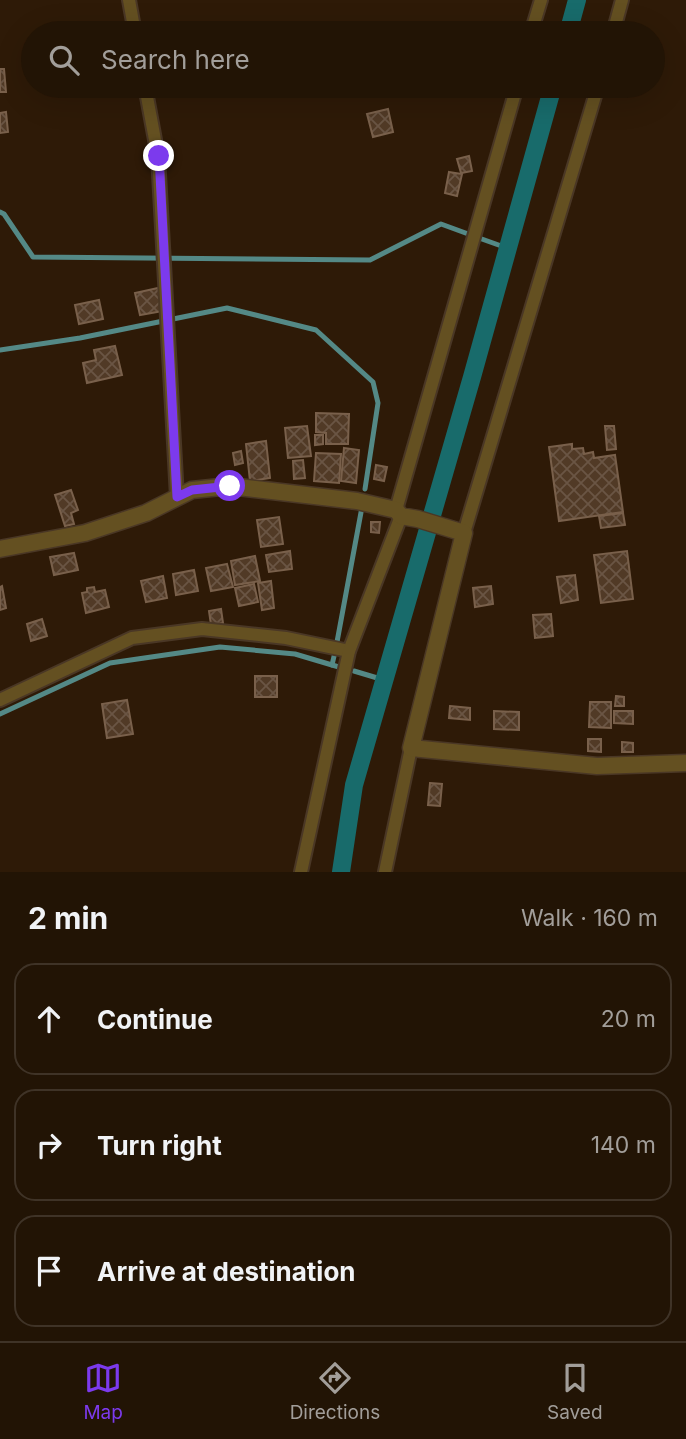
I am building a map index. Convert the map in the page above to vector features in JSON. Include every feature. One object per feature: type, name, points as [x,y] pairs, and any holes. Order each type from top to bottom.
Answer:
[{"type":"street","points":[[129,0],[133,21]]},
{"type":"street","points":[[535,21],[541,0]]},
{"type":"street","points":[[616,21],[622,0]]},
{"type":"street","points":[[147,98],[159,156],[177,497]]},
{"type":"street","points":[[301,872],[349,651],[399,513],[514,98]]},
{"type":"street","points":[[385,872],[411,748],[464,533],[594,98]]},
{"type":"street","points":[[0,549],[85,533],[146,513],[192,490],[230,486],[357,501],[464,533]]},
{"type":"street","points":[[0,700],[132,638],[202,629],[286,638],[349,651]]},
{"type":"street","points":[[411,748],[597,766],[686,763]]},
{"type":"building","points":[[0,69],[4,69],[6,92],[0,92]]},
{"type":"building","points":[[388,109],[393,132],[373,137],[367,114]]},
{"type":"building","points":[[6,112],[8,132],[0,133],[0,113]]},
{"type":"building","points":[[469,156],[472,171],[461,173],[457,159]]},
{"type":"building","points":[[449,172],[462,174],[457,196],[445,193]]},
{"type":"building","points":[[158,288],[163,311],[140,315],[135,293]]},
{"type":"building","points":[[99,300],[103,319],[79,324],[75,305]]},
{"type":"building","points":[[115,346],[122,375],[87,383],[83,363],[96,360],[94,350]]},
{"type":"building","points":[[316,413],[349,414],[348,444],[326,444],[326,433],[316,432]]},
{"type":"building","points":[[307,426],[311,456],[288,458],[285,428]]},
{"type":"building","points":[[605,426],[614,426],[616,449],[607,450]]},
{"type":"building","points":[[315,435],[323,435],[323,444],[315,445]]},
{"type":"building","points":[[266,441],[270,478],[250,481],[246,444]]},
{"type":"building","points":[[572,444],[572,449],[583,448],[584,454],[593,452],[594,458],[615,455],[623,512],[559,521],[549,447]]},
{"type":"building","points":[[344,448],[359,450],[356,483],[341,481]]},
{"type":"building","points":[[241,451],[243,463],[235,465],[233,453]]},
{"type":"building","points":[[316,453],[341,454],[339,483],[314,481]]},
{"type":"building","points":[[303,460],[305,478],[294,479],[293,461]]},
{"type":"building","points":[[376,465],[387,467],[384,481],[374,479]]},
{"type":"building","points":[[71,490],[78,510],[71,513],[74,524],[65,526],[55,495]]},
{"type":"building","points":[[623,513],[625,525],[601,528],[599,516]]},
{"type":"building","points":[[279,517],[283,544],[261,547],[257,520]]},
{"type":"building","points":[[371,522],[380,522],[379,533],[371,532]]},
{"type":"building","points":[[290,551],[292,569],[269,572],[266,555]]},
{"type":"building","points":[[627,551],[633,599],[601,603],[594,555]]},
{"type":"building","points":[[74,553],[78,570],[54,575],[50,557]]},
{"type":"building","points":[[255,556],[260,581],[235,585],[231,561]]},
{"type":"building","points":[[227,564],[233,587],[211,591],[206,568]]},
{"type":"building","points":[[194,570],[198,591],[176,595],[173,574]]},
{"type":"building","points":[[575,575],[578,600],[561,603],[557,577]]},
{"type":"building","points":[[163,576],[167,598],[146,602],[141,581]]},
{"type":"building","points":[[271,581],[274,608],[262,610],[258,583]]},
{"type":"building","points":[[254,584],[258,602],[239,606],[235,588]]},
{"type":"building","points":[[2,586],[6,608],[0,610],[0,587]]},
{"type":"building","points":[[491,586],[493,604],[475,607],[473,588]]},
{"type":"building","points":[[94,587],[95,592],[105,590],[109,607],[86,613],[82,593],[87,592],[87,588]]},
{"type":"building","points":[[221,609],[223,623],[211,625],[209,611]]},
{"type":"building","points":[[551,614],[553,636],[535,638],[533,615]]},
{"type":"building","points":[[42,619],[47,636],[31,641],[27,624]]},
{"type":"building","points":[[255,676],[277,676],[277,697],[255,697]]},
{"type":"building","points":[[616,696],[624,697],[624,706],[615,706]]},
{"type":"building","points":[[127,700],[133,734],[107,738],[102,704]]},
{"type":"building","points":[[590,702],[611,702],[611,728],[589,727]]},
{"type":"building","points":[[450,706],[470,708],[470,720],[449,718]]},
{"type":"building","points":[[494,711],[519,712],[519,730],[494,729]]},
{"type":"building","points":[[614,711],[633,711],[633,724],[614,723]]},
{"type":"building","points":[[588,739],[601,739],[601,752],[588,751]]},
{"type":"building","points":[[622,742],[633,743],[633,752],[622,752]]},
{"type":"building","points":[[430,783],[442,784],[440,806],[428,805]]},
{"type":"waterway","points":[[571,21],[577,0]]},
{"type":"waterway","points":[[341,872],[354,785],[550,98]]},
{"type":"waterway","points":[[0,212],[33,257],[370,260],[441,224],[471,235]]},
{"type":"waterway","points":[[479,238],[507,248]]},
{"type":"waterway","points":[[0,350],[80,338],[227,308],[316,330],[373,382],[378,403],[365,489]]},
{"type":"waterway","points":[[337,642],[362,507]]},
{"type":"waterway","points":[[0,714],[110,663],[220,647],[295,654],[332,665]]},
{"type":"waterway","points":[[335,652],[332,665],[339,667]]},
{"type":"waterway","points":[[354,671],[384,680]]},
{"type":"route","points":[[159,156],[177,497],[192,490],[230,486]]}]
